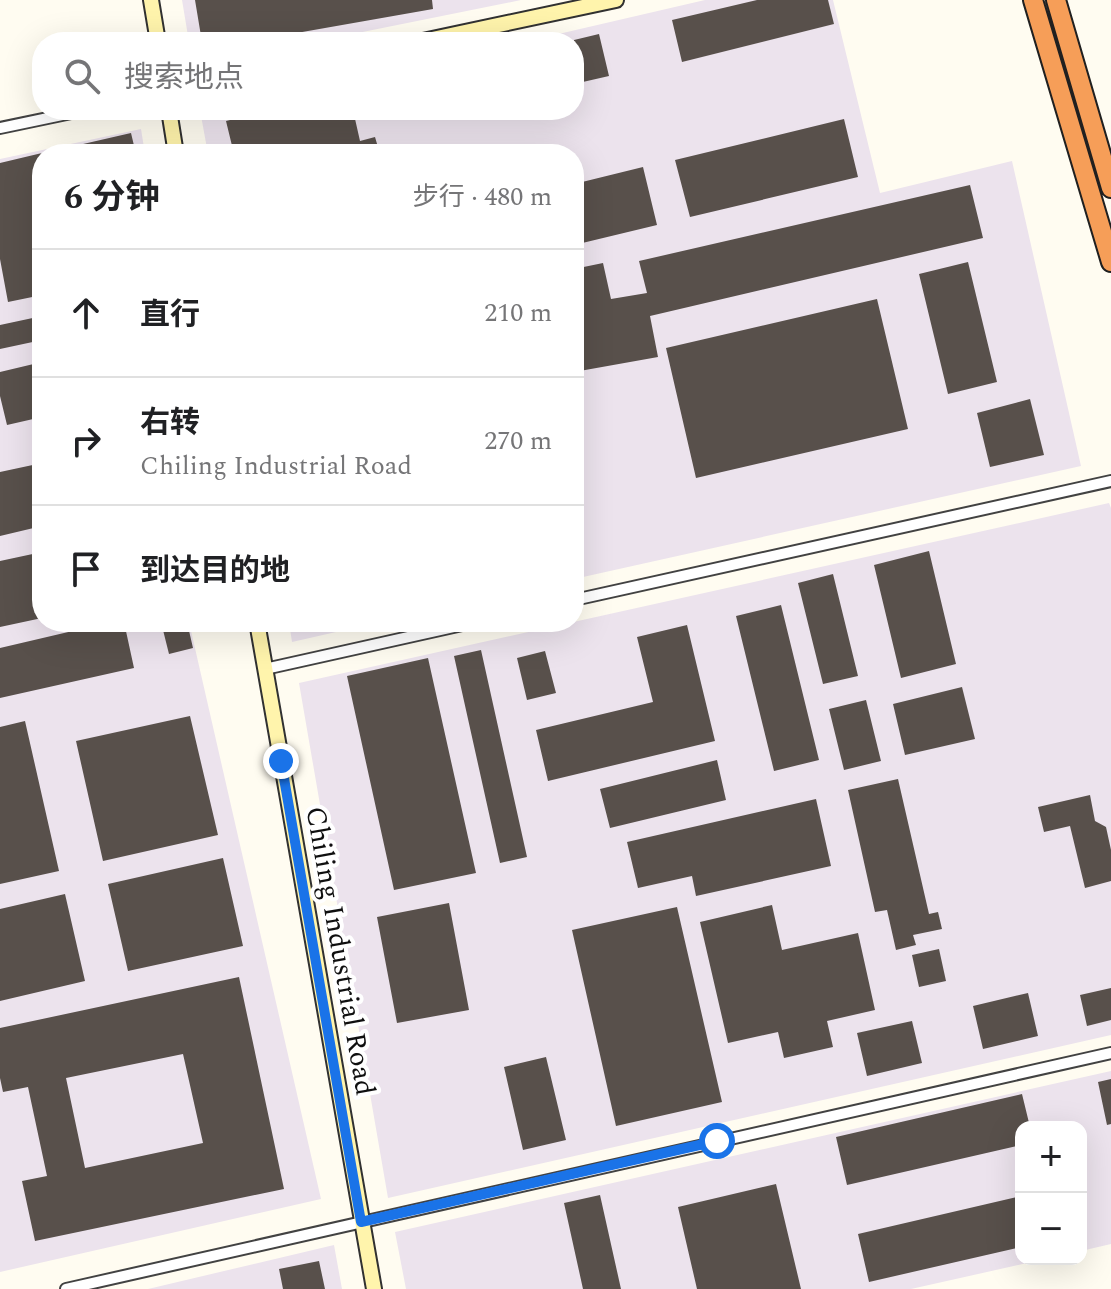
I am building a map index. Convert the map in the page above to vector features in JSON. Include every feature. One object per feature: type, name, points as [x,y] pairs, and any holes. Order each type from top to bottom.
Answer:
[{"type":"highway","points":[[1033,0],[1111,262]]},
{"type":"highway","points":[[1056,0],[1111,188]]},
{"type":"street","points":[[151,0],[156,32]]},
{"type":"street","points":[[465,32],[616,0]]},
{"type":"street","points":[[0,128],[38,120]]},
{"type":"street","points":[[171,120],[174,144]]},
{"type":"street","points":[[584,598],[1111,481]]},
{"type":"street","name":"Chiling Industrial Road","points":[[259,632],[374,1289]]},
{"type":"street","points":[[265,669],[431,632]]},
{"type":"street","points":[[66,1289],[1111,1053]]},
{"type":"shaded area","points":[[182,0],[521,0],[363,32],[187,32]]},
{"type":"shaded area","points":[[705,0],[833,0],[880,193],[1012,161],[1081,466],[584,577],[584,144],[206,144],[202,120],[584,120],[584,32],[567,32]]},
{"type":"shaded area","points":[[141,129],[143,144],[70,144]]},
{"type":"shaded area","points":[[32,152],[32,632],[191,632],[321,1199],[0,1272],[0,159]]},
{"type":"shaded area","points":[[1109,503],[1111,1035],[388,1198],[299,683],[528,632],[584,632],[584,620]]},
{"type":"shaded area","points":[[290,632],[336,632],[292,642]]},
{"type":"shaded area","points":[[1111,1071],[1111,1244],[1087,1250],[1087,1121],[1015,1121],[1015,1265],[1018,1265],[911,1289],[406,1289],[395,1232]]},
{"type":"shaded area","points":[[334,1245],[342,1289],[148,1289]]},
{"type":"building","points":[[195,0],[432,0],[433,9],[303,32],[200,32]]},
{"type":"building","points":[[757,0],[828,0],[834,24],[682,62],[672,20]]},
{"type":"building","points":[[599,34],[609,76],[584,82],[584,38]]},
{"type":"building","points":[[844,119],[858,177],[690,217],[675,160]]},
{"type":"building","points":[[355,120],[360,141],[375,137],[377,144],[232,144],[226,121]]},
{"type":"building","points":[[131,133],[134,144],[83,144]]},
{"type":"building","points":[[32,155],[32,297],[8,302],[0,259],[0,163]]},
{"type":"building","points":[[643,167],[657,225],[584,243],[584,182]]},
{"type":"building","points":[[970,185],[983,238],[650,316],[658,357],[584,370],[584,267],[603,263],[611,299],[647,293],[639,261]]},
{"type":"building","points":[[968,262],[997,382],[948,394],[919,274]]},
{"type":"building","points":[[877,299],[908,429],[696,478],[666,348]]},
{"type":"building","points":[[32,318],[32,342],[0,349],[0,325]]},
{"type":"building","points":[[32,364],[32,419],[7,425],[0,396],[0,372]]},
{"type":"building","points":[[1030,399],[1044,455],[990,467],[977,413]]},
{"type":"building","points":[[32,465],[32,528],[0,536],[0,472]]},
{"type":"building","points":[[929,551],[956,664],[901,678],[874,565]]},
{"type":"building","points":[[32,554],[32,620],[0,627],[0,561]]},
{"type":"building","points":[[833,574],[858,676],[823,684],[798,583]]},
{"type":"building","points":[[781,605],[819,760],[774,771],[736,616]]},
{"type":"building","points":[[687,625],[715,741],[548,781],[536,730],[653,702],[637,637]]},
{"type":"building","points":[[68,632],[126,632],[134,668],[0,698],[0,648]]},
{"type":"building","points":[[164,632],[189,632],[193,648],[169,654]]},
{"type":"building","points":[[481,650],[527,857],[500,863],[454,656]]},
{"type":"building","points":[[545,651],[556,693],[527,700],[517,658]]},
{"type":"building","points":[[428,658],[476,873],[394,890],[347,676]]},
{"type":"building","points":[[962,687],[975,739],[905,755],[893,704]]},
{"type":"building","points":[[866,700],[881,761],[844,770],[829,709]]},
{"type":"building","points":[[190,716],[218,835],[103,861],[76,741]]},
{"type":"building","points":[[25,721],[59,871],[0,884],[0,727]]},
{"type":"building","points":[[717,760],[726,800],[610,828],[600,789]]},
{"type":"building","points":[[898,779],[929,914],[938,912],[942,929],[913,935],[916,945],[896,950],[887,910],[875,912],[848,790]]},
{"type":"building","points":[[1090,795],[1095,821],[1106,827],[1111,850],[1111,881],[1085,888],[1070,826],[1044,832],[1038,807]]},
{"type":"building","points":[[816,799],[831,866],[696,896],[692,876],[638,888],[627,842]]},
{"type":"building","points":[[223,858],[243,946],[128,971],[108,884]]},
{"type":"building","points":[[65,894],[85,981],[0,1001],[0,909]]},
{"type":"building","points":[[449,903],[469,1010],[397,1023],[377,917]]},
{"type":"building","points":[[772,905],[782,950],[858,933],[875,1010],[827,1021],[833,1047],[784,1058],[778,1032],[728,1043],[700,922]]},
{"type":"building","points":[[677,907],[722,1102],[616,1126],[572,930]]},
{"type":"building","points":[[939,949],[946,981],[919,987],[912,955]]},
{"type":"building","points":[[239,977],[284,1189],[35,1241],[22,1181],[47,1176],[28,1087],[3,1092],[0,1028]],"holes":[[[183,1054],[203,1143],[85,1168],[66,1078]]]},
{"type":"building","points":[[1111,988],[1111,1020],[1087,1026],[1080,995]]},
{"type":"building","points":[[1028,993],[1038,1036],[983,1049],[973,1006]]},
{"type":"building","points":[[912,1021],[922,1063],[867,1076],[857,1033]]},
{"type":"building","points":[[546,1057],[566,1140],[523,1150],[504,1067]]},
{"type":"building","points":[[1111,1079],[1111,1124],[1107,1125],[1098,1082]]},
{"type":"building","points":[[1022,1094],[1029,1121],[1015,1121],[1015,1146],[847,1185],[836,1137]]},
{"type":"building","points":[[776,1184],[801,1289],[697,1289],[678,1207]]},
{"type":"building","points":[[600,1195],[621,1289],[583,1289],[564,1203]]},
{"type":"building","points":[[1015,1197],[1015,1248],[869,1282],[858,1234]]},
{"type":"building","points":[[319,1261],[325,1289],[283,1289],[279,1269]]},
{"type":"route","points":[[281,761],[361,1222],[717,1141]]}]
